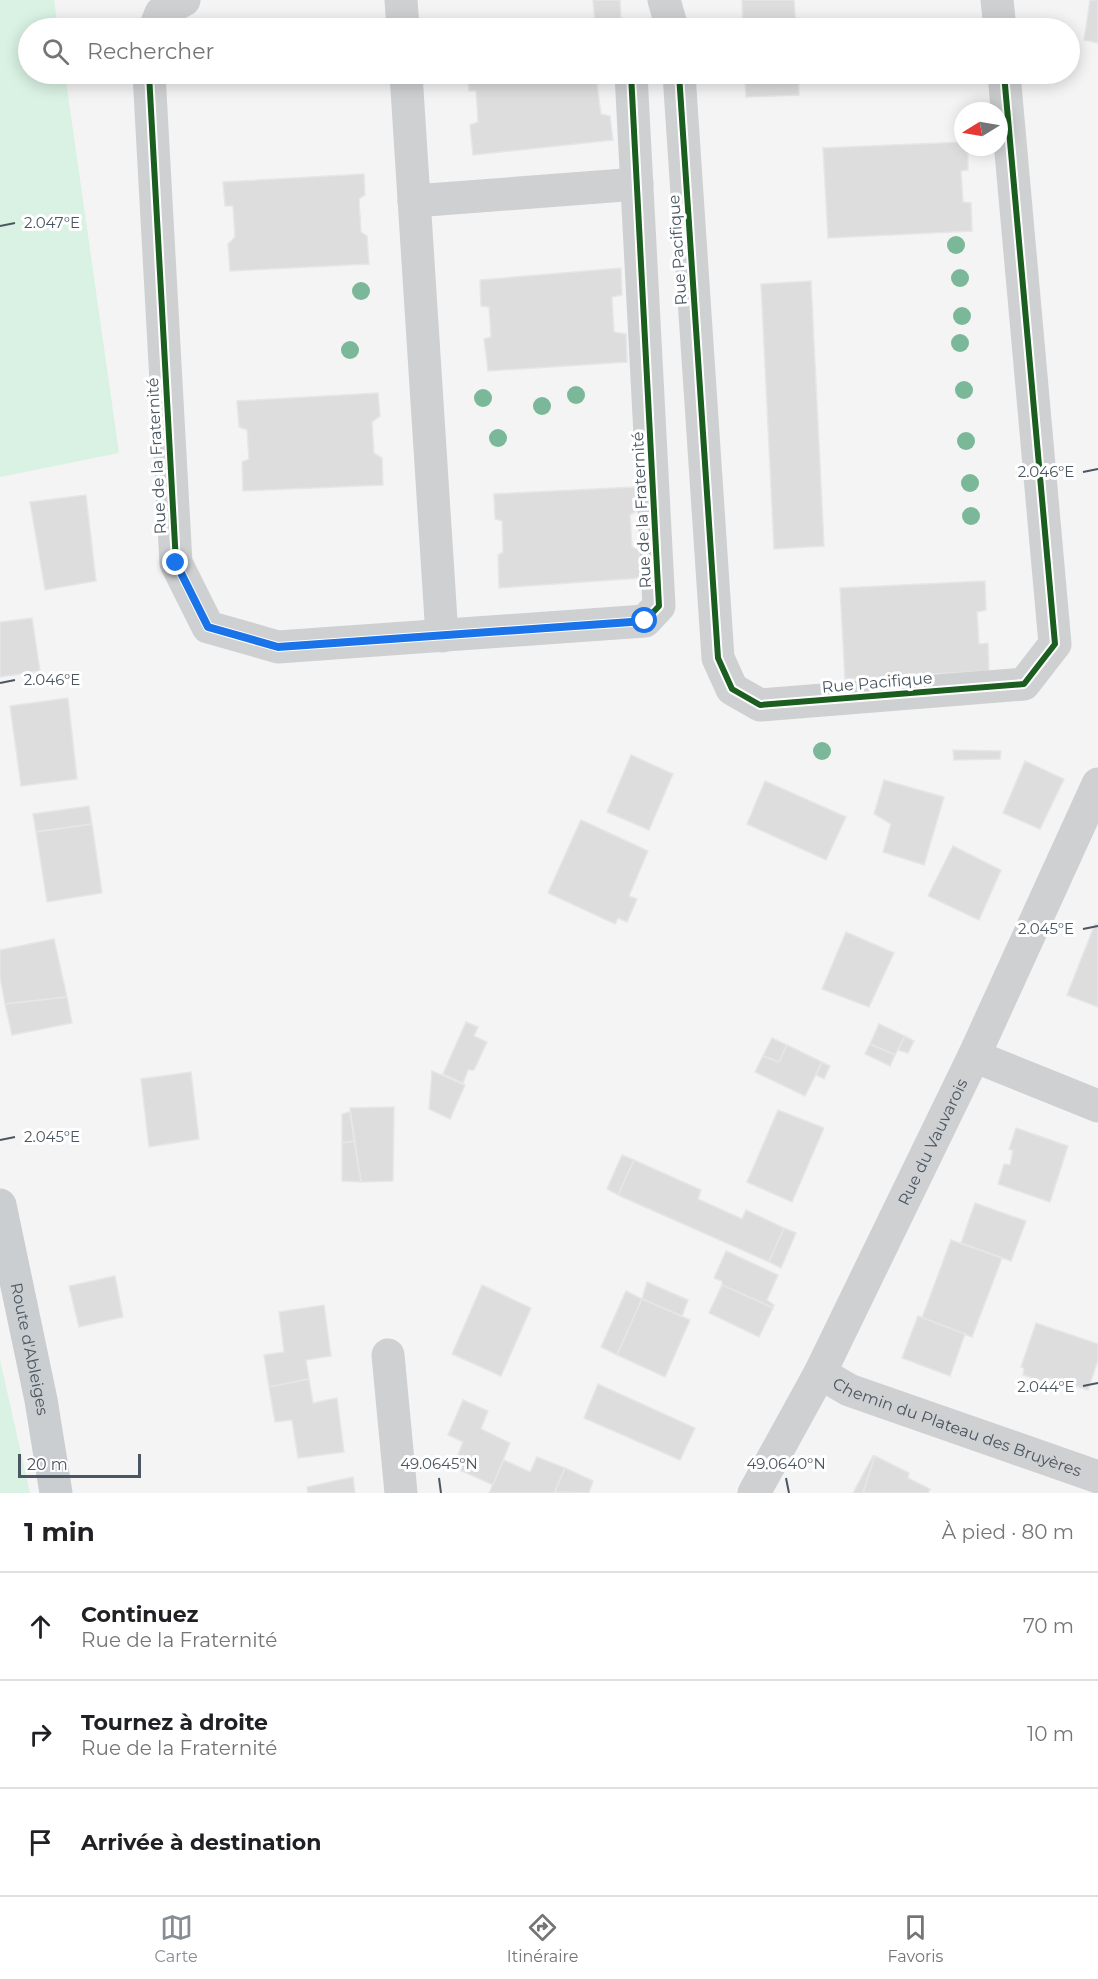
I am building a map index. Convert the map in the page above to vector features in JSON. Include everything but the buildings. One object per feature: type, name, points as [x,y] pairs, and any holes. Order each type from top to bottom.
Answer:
[{"type":"main road","name":"Route d'Ableiges","points":[[0,1205],[41,1400],[57,1493]]},
{"type":"street","points":[[159,18],[161,13],[184,0]]},
{"type":"street","points":[[401,0],[402,18]]},
{"type":"street","points":[[664,0],[669,18]]},
{"type":"street","points":[[997,0],[999,18]]},
{"type":"street","name":"Rue de la Fraternité","points":[[150,84],[176,563],[208,627],[278,647],[645,621],[659,606],[632,84]]},
{"type":"street","points":[[407,84],[442,636]]},
{"type":"street","name":"Rue Pacifique","points":[[680,84],[718,658],[732,689],[760,705],[1024,684],[1055,644],[1005,84]]},
{"type":"street","points":[[414,201],[637,184]]},
{"type":"street","name":"Rue du Vauvarois","points":[[754,1493],[820,1372],[974,1056],[1098,784]]},
{"type":"street","points":[[974,1056],[1098,1106]]},
{"type":"street","points":[[388,1355],[401,1493]]},
{"type":"street","name":"Chemin du Plateau des Bruyères","points":[[820,1372],[849,1390],[1098,1478]]},
{"type":"green space","points":[[0,0],[54,0],[57,18],[18,18],[18,84],[66,84],[119,453],[0,477]]},
{"type":"green space","points":[[0,1360],[30,1493],[0,1493]]},
{"type":"cycle path","points":[[150,84],[176,563],[208,627],[278,647],[645,621],[659,606],[632,84]]},
{"type":"cycle path","points":[[680,84],[718,658],[732,689],[760,705],[1024,684],[1055,644],[1005,84]]},
{"type":"route","points":[[176,563],[208,627],[278,647],[645,621]]}]
